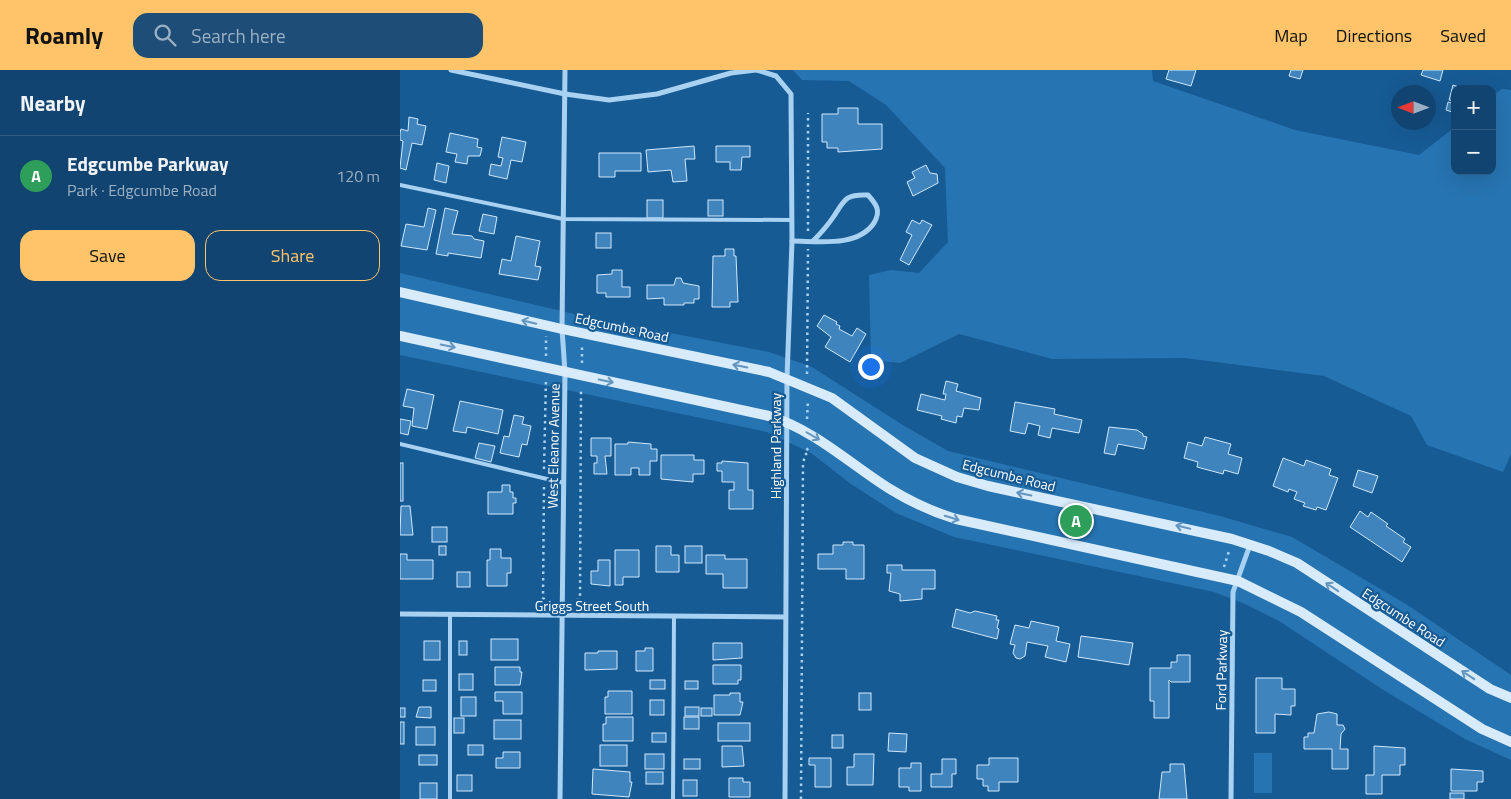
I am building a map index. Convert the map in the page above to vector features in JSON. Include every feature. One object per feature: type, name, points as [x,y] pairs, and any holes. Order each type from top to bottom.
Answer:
[{"type":"street","points":[[452,70],[565,94],[609,100],[631,99],[657,94],[732,73],[757,70]]},
{"type":"street","name":"West Eleanor Avenue","points":[[560,799],[565,372],[562,329],[565,70]]},
{"type":"street","name":"Highland Parkway","points":[[757,70],[776,76],[791,94],[792,241],[787,378],[785,799]]},
{"type":"street","points":[[792,241],[813,241],[838,241],[856,237],[870,228],[878,216],[877,205],[868,196],[856,195],[843,200],[834,216],[813,241]]},
{"type":"street","name":"Edgcumbe Road","points":[[400,292],[562,329],[769,372],[832,398],[907,452],[936,469],[957,477],[988,486],[1168,524],[1250,544],[1297,563],[1490,689],[1511,698]]},
{"type":"street","points":[[400,336],[787,422],[819,439],[889,488],[936,513],[1238,581],[1301,612],[1482,730],[1511,742]]},
{"type":"street","name":"Ford Parkway","points":[[1231,799],[1233,592],[1250,544]]},
{"type":"street","name":"Griggs Street South","points":[[400,614],[785,617]]},
{"type":"lane","points":[[400,185],[563,219],[791,220]]},
{"type":"lane","points":[[400,444],[564,483]]},
{"type":"lane","points":[[450,614],[450,799]]},
{"type":"lane","points":[[673,799],[674,616]]},
{"type":"path","points":[[546,335],[546,357]]},
{"type":"path","points":[[582,343],[582,367]]},
{"type":"path","points":[[546,378],[543,598],[546,601]]},
{"type":"path","points":[[578,601],[580,598],[582,391]]},
{"type":"path","points":[[807,421],[808,396]]},
{"type":"path","points":[[801,799],[803,464],[805,455],[809,452],[806,448]]},
{"type":"path","points":[[1224,569],[1230,546]]},
{"type":"shaded area","points":[[793,70],[1152,70],[1153,81],[1295,130],[1419,155],[1451,130],[1451,175],[1496,175],[1496,93],[1502,89],[1511,90],[1511,454],[1503,472],[1427,445],[1411,416],[1324,376],[1185,358],[1052,359],[959,334],[900,363],[871,360],[869,275],[891,270],[919,273],[948,242],[945,168],[886,105],[849,81],[802,80]]},
{"type":"shaded area","points":[[400,273],[587,317],[769,352],[812,367],[901,424],[948,451],[1220,516],[1292,537],[1406,604],[1511,675],[1511,760],[1465,739],[1385,691],[1279,621],[1245,604],[1214,592],[954,537],[896,513],[851,484],[811,453],[767,432],[400,355]]},
{"type":"shaded area","points":[[1254,753],[1272,753],[1272,793],[1254,793]]},
{"type":"building","points":[[1169,70],[1196,70],[1191,86],[1166,79]]},
{"type":"building","points":[[1291,70],[1303,70],[1300,79],[1289,76]]},
{"type":"building","points":[[1423,70],[1443,70],[1440,81],[1421,75]]},
{"type":"building","points":[[1448,102],[1451,103],[1451,112],[1446,110]]},
{"type":"building","points":[[838,108],[858,108],[858,124],[882,124],[882,149],[838,152],[838,148],[827,148],[827,142],[822,142],[822,114],[838,114]]},
{"type":"building","points":[[409,117],[418,119],[417,124],[426,126],[422,145],[412,143],[406,170],[400,168],[403,141],[400,140],[400,133],[401,129],[408,131]]},
{"type":"building","points":[[450,133],[478,139],[477,147],[482,148],[480,156],[468,156],[467,164],[455,162],[457,154],[446,152]]},
{"type":"building","points":[[502,137],[526,142],[522,162],[511,160],[507,179],[489,175],[491,164],[501,166],[503,158],[498,157]]},
{"type":"building","points":[[694,146],[695,159],[685,159],[687,181],[673,182],[671,170],[648,172],[646,150]]},
{"type":"building","points":[[716,146],[750,146],[750,157],[742,157],[741,170],[730,170],[730,162],[716,162]]},
{"type":"building","points":[[599,153],[641,153],[641,171],[615,171],[615,177],[599,177]]},
{"type":"building","points":[[437,163],[449,166],[446,183],[434,180]]},
{"type":"building","points":[[926,165],[930,173],[937,174],[938,183],[913,196],[907,182],[915,178],[912,172]]},
{"type":"building","points":[[647,200],[663,200],[663,218],[647,218]]},
{"type":"building","points":[[708,200],[723,200],[723,216],[708,216]]},
{"type":"building","points":[[428,208],[436,210],[427,250],[401,246],[406,224],[424,227]]},
{"type":"building","points":[[445,208],[458,211],[452,234],[472,236],[474,239],[484,241],[481,258],[448,253],[448,256],[436,254]]},
{"type":"building","points":[[483,214],[497,217],[494,234],[479,231]]},
{"type":"building","points":[[912,220],[920,224],[922,220],[932,225],[909,265],[900,260],[912,235],[906,232]]},
{"type":"building","points":[[596,233],[611,233],[611,248],[596,248]]},
{"type":"building","points":[[516,236],[540,241],[535,266],[541,267],[538,280],[499,274],[502,259],[511,261]]},
{"type":"building","points":[[725,249],[734,249],[734,256],[736,256],[738,302],[730,302],[730,307],[712,307],[713,256],[725,256]]},
{"type":"building","points":[[612,270],[622,270],[622,287],[630,287],[630,297],[606,297],[606,293],[597,293],[597,275],[612,274]]},
{"type":"building","points":[[676,278],[681,278],[683,283],[699,286],[699,299],[694,299],[694,303],[684,303],[684,305],[664,305],[664,298],[647,299],[647,285],[674,285]]},
{"type":"building","points":[[824,315],[837,322],[836,324],[840,326],[839,329],[852,336],[857,328],[866,334],[850,362],[825,347],[831,337],[817,326]]},
{"type":"building","points":[[946,381],[958,384],[956,391],[981,398],[979,410],[964,408],[962,417],[957,416],[956,423],[941,419],[942,416],[917,410],[921,394],[945,400],[946,394],[943,394]]},
{"type":"building","points":[[407,389],[434,395],[427,429],[412,426],[414,408],[403,406]]},
{"type":"building","points":[[460,401],[503,410],[498,434],[467,427],[466,433],[453,431]]},
{"type":"building","points":[[1015,402],[1055,409],[1054,414],[1082,420],[1079,433],[1052,428],[1050,438],[1038,435],[1040,426],[1028,423],[1025,434],[1010,431]]},
{"type":"building","points":[[514,415],[524,417],[522,424],[531,426],[527,445],[522,444],[519,457],[500,453],[504,436],[509,437]]},
{"type":"building","points":[[400,419],[411,421],[408,435],[400,433]]},
{"type":"building","points":[[1109,427],[1137,430],[1147,437],[1144,449],[1118,444],[1115,455],[1104,453]]},
{"type":"building","points":[[1205,437],[1231,444],[1228,454],[1242,458],[1238,474],[1224,470],[1223,474],[1197,467],[1198,462],[1184,458],[1188,442],[1202,446]]},
{"type":"building","points":[[591,438],[611,438],[611,456],[605,456],[607,474],[594,474],[594,463],[597,463],[597,456],[591,456]]},
{"type":"building","points":[[628,442],[651,444],[651,449],[657,449],[657,461],[650,461],[650,475],[639,475],[639,468],[631,468],[631,475],[615,475],[615,444],[628,444]]},
{"type":"building","points":[[479,443],[495,446],[491,462],[475,458]]},
{"type":"building","points":[[661,455],[694,455],[694,460],[704,460],[704,474],[693,474],[693,482],[661,479]]},
{"type":"building","points":[[1283,458],[1304,466],[1306,460],[1331,469],[1329,475],[1338,478],[1326,510],[1317,507],[1316,510],[1303,506],[1305,503],[1294,499],[1297,492],[1289,489],[1288,492],[1273,486]]},
{"type":"building","points":[[722,461],[748,463],[748,490],[753,490],[753,509],[729,509],[729,490],[734,490],[734,482],[722,482],[722,471],[717,471],[717,463],[722,463]]},
{"type":"building","points":[[400,463],[403,463],[403,501],[400,501]]},
{"type":"building","points":[[1358,470],[1378,476],[1372,493],[1353,486]]},
{"type":"building","points":[[502,485],[510,485],[510,492],[513,492],[513,498],[516,498],[516,503],[513,503],[513,514],[488,514],[488,492],[502,492]]},
{"type":"building","points":[[401,506],[410,506],[413,535],[400,535]]},
{"type":"building","points":[[1360,511],[1368,517],[1371,512],[1388,524],[1386,526],[1405,539],[1403,542],[1411,547],[1402,562],[1350,527]]},
{"type":"building","points":[[432,527],[447,527],[447,542],[432,542]]},
{"type":"building","points":[[843,542],[853,542],[853,545],[864,545],[864,579],[846,579],[846,569],[818,569],[818,554],[833,554],[833,545],[843,545]]},
{"type":"building","points":[[439,546],[446,546],[446,555],[439,555]]},
{"type":"building","points":[[656,546],[671,546],[671,555],[679,555],[679,572],[656,572]]},
{"type":"building","points":[[685,546],[702,546],[702,563],[685,563]]},
{"type":"building","points":[[490,549],[501,549],[501,558],[511,558],[511,573],[507,573],[507,586],[487,586],[487,560],[490,560]]},
{"type":"building","points":[[615,550],[639,550],[639,577],[623,577],[623,585],[615,585]]},
{"type":"building","points":[[400,554],[407,554],[407,560],[433,560],[433,579],[400,579]]},
{"type":"building","points":[[706,555],[725,555],[725,559],[747,559],[747,588],[723,588],[723,574],[706,574]]},
{"type":"building","points":[[598,560],[610,560],[610,586],[591,584],[591,571],[598,571]]},
{"type":"building","points":[[887,565],[902,565],[902,570],[935,570],[935,589],[922,589],[922,599],[900,601],[900,594],[889,591],[891,573],[887,573]]},
{"type":"building","points":[[457,572],[470,572],[470,587],[457,587]]},
{"type":"building","points":[[956,609],[970,613],[975,611],[997,616],[996,620],[999,620],[997,628],[999,629],[997,639],[952,627]]},
{"type":"building","points":[[1031,621],[1059,627],[1056,641],[1070,644],[1066,662],[1045,657],[1048,646],[1027,642],[1025,656],[1020,659],[1016,658],[1013,653],[1015,645],[1010,644],[1015,625],[1029,628]]},
{"type":"building","points":[[1081,636],[1133,643],[1129,665],[1078,657]]},
{"type":"building","points":[[491,639],[518,639],[518,660],[491,660]]},
{"type":"building","points":[[424,641],[440,641],[440,660],[424,660]]},
{"type":"building","points":[[459,641],[467,641],[467,655],[459,655]]},
{"type":"building","points":[[713,643],[742,643],[742,658],[713,660]]},
{"type":"building","points":[[645,648],[653,648],[653,671],[636,671],[636,651],[645,651]]},
{"type":"building","points":[[598,651],[617,651],[617,669],[585,670],[585,653],[598,653]]},
{"type":"building","points":[[1177,655],[1190,655],[1190,682],[1171,682],[1169,680],[1169,718],[1154,718],[1154,701],[1150,701],[1150,668],[1171,668],[1171,662],[1177,662]]},
{"type":"building","points":[[713,665],[741,665],[741,680],[738,680],[738,684],[713,684]]},
{"type":"building","points":[[495,667],[520,667],[520,672],[522,672],[520,685],[495,685]]},
{"type":"building","points":[[459,674],[473,674],[473,690],[459,690]]},
{"type":"building","points":[[1256,678],[1282,678],[1282,689],[1295,689],[1295,706],[1291,706],[1291,715],[1275,714],[1275,733],[1256,733]]},
{"type":"building","points":[[423,680],[436,680],[436,691],[423,691]]},
{"type":"building","points":[[650,680],[665,680],[665,689],[650,689]]},
{"type":"building","points":[[685,681],[698,681],[698,689],[685,689]]},
{"type":"building","points":[[608,691],[632,691],[632,714],[605,714],[605,697],[608,697]]},
{"type":"building","points":[[495,692],[522,692],[522,714],[503,714],[503,701],[495,701]]},
{"type":"building","points":[[730,693],[740,693],[740,702],[743,702],[740,715],[714,715],[714,695],[730,695]]},
{"type":"building","points":[[859,693],[871,693],[871,710],[859,710]]},
{"type":"building","points":[[461,697],[476,697],[476,716],[461,716]]},
{"type":"building","points":[[650,700],[664,700],[664,715],[650,715]]},
{"type":"building","points":[[419,707],[431,707],[431,718],[416,717]]},
{"type":"building","points":[[685,707],[699,707],[699,716],[685,716]]},
{"type":"building","points":[[400,708],[405,708],[405,717],[400,717]]},
{"type":"building","points":[[701,708],[712,708],[712,716],[701,716]]},
{"type":"building","points":[[1329,712],[1337,714],[1337,725],[1343,725],[1345,729],[1341,734],[1340,749],[1348,749],[1348,769],[1332,769],[1332,749],[1304,749],[1304,737],[1308,737],[1308,733],[1314,733],[1317,714]]},
{"type":"building","points":[[606,717],[633,717],[633,741],[603,741],[603,724],[606,724]]},
{"type":"building","points":[[684,717],[699,717],[699,729],[684,729]]},
{"type":"building","points":[[454,718],[464,718],[464,733],[454,733]]},
{"type":"building","points":[[494,720],[521,720],[521,739],[494,739]]},
{"type":"building","points":[[400,722],[404,722],[404,744],[400,744]]},
{"type":"building","points":[[718,723],[750,723],[750,741],[718,741]]},
{"type":"building","points":[[416,727],[435,727],[435,745],[416,745]]},
{"type":"building","points":[[652,733],[666,733],[666,742],[652,742]]},
{"type":"building","points":[[889,733],[907,734],[906,752],[888,751]]},
{"type":"building","points":[[832,735],[843,735],[843,748],[832,748]]},
{"type":"building","points":[[468,745],[483,745],[483,755],[468,755]]},
{"type":"building","points":[[600,745],[627,745],[627,766],[600,766]]},
{"type":"building","points":[[722,746],[742,746],[744,766],[722,767]]},
{"type":"building","points":[[1374,746],[1405,748],[1405,765],[1400,765],[1400,775],[1382,775],[1382,794],[1366,794],[1366,775],[1374,775]]},
{"type":"building","points":[[503,752],[520,752],[520,768],[496,768],[496,758],[503,758]]},
{"type":"building","points":[[645,754],[664,754],[664,769],[645,769]]},
{"type":"building","points":[[854,754],[874,754],[873,785],[847,785],[847,767],[854,767]]},
{"type":"building","points":[[419,755],[437,755],[437,765],[419,765]]},
{"type":"building","points":[[809,758],[831,758],[831,787],[815,787],[815,765],[809,765]]},
{"type":"building","points":[[989,758],[1018,758],[1018,782],[999,782],[999,791],[988,791],[988,786],[983,786],[983,779],[977,779],[977,765],[989,765]]},
{"type":"building","points":[[684,759],[700,759],[700,769],[684,769]]},
{"type":"building","points":[[942,759],[956,759],[956,774],[952,774],[952,787],[931,787],[931,774],[942,774]]},
{"type":"building","points":[[911,763],[921,763],[921,791],[909,791],[909,787],[899,787],[899,768],[911,768]]},
{"type":"building","points":[[1170,764],[1184,764],[1187,799],[1159,799],[1162,772],[1170,772]]},
{"type":"building","points":[[593,769],[630,772],[630,782],[632,782],[629,797],[592,794]]},
{"type":"building","points":[[1451,769],[1483,771],[1483,782],[1477,782],[1477,791],[1451,791]]},
{"type":"building","points":[[646,772],[663,772],[663,784],[646,784]]},
{"type":"building","points":[[457,775],[472,775],[472,791],[457,791]]},
{"type":"building","points":[[729,778],[743,778],[743,782],[750,782],[750,797],[729,797]]},
{"type":"building","points":[[683,780],[697,780],[697,796],[683,796]]},
{"type":"building","points":[[420,783],[437,783],[437,799],[420,799]]},
{"type":"building","points":[[1450,793],[1464,793],[1464,799],[1450,799]]},
{"type":"place","name":"Edgcumbe Parkway","points":[[1076,521]]}]
